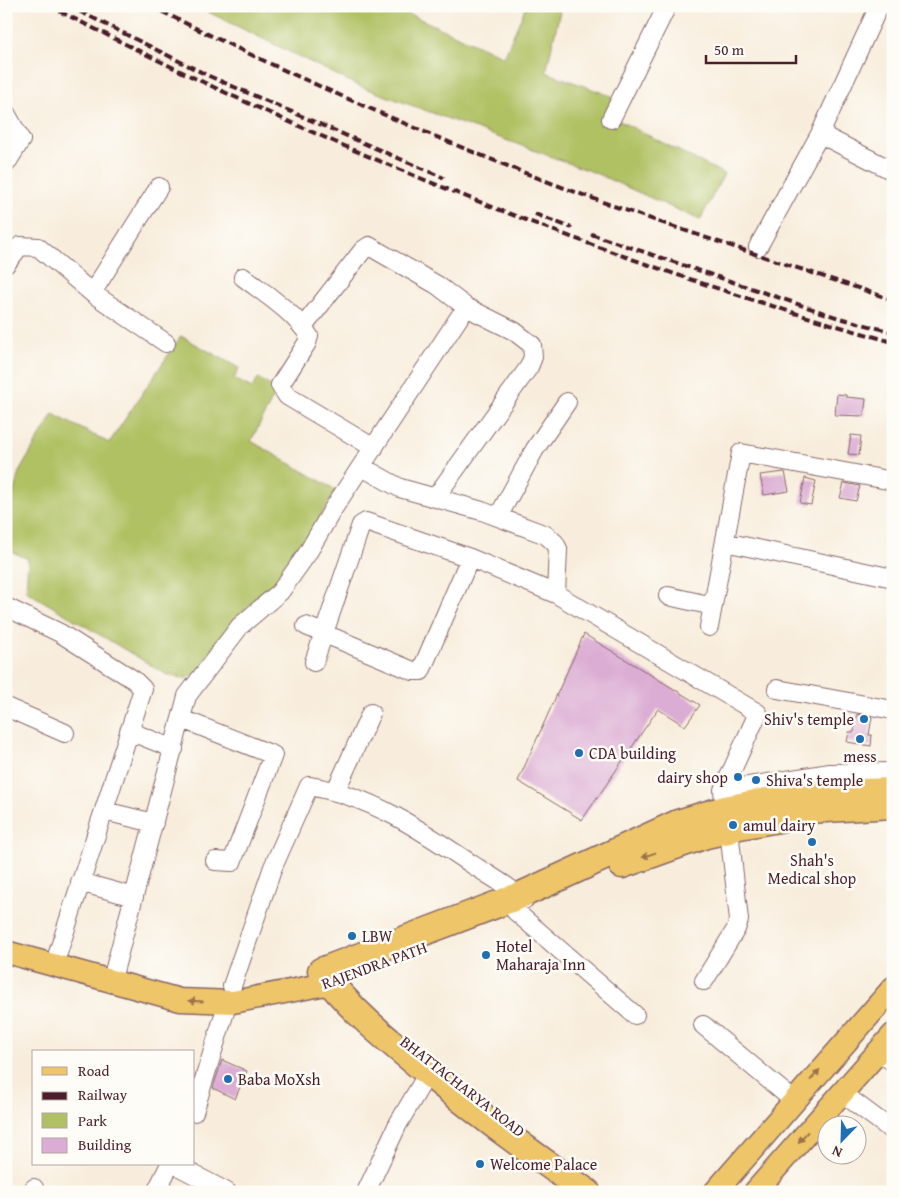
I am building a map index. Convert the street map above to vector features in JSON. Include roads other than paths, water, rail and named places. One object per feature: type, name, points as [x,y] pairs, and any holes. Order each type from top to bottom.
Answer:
[{"type":"highway","name":"RAJENDRA PATH","points":[[332,975],[521,904],[674,832],[728,809],[777,799],[826,793],[893,791]]},
{"type":"highway","name":"BHATTACHARYA ROAD","points":[[332,975],[371,1026],[465,1103],[587,1192]]},
{"type":"highway","name":"BHATTACHARYA ROAD","points":[[332,975],[378,1018],[471,1095],[605,1192]]},
{"type":"main road","points":[[779,822],[809,812],[893,807]]},
{"type":"main road","points":[[728,809],[779,822],[811,825],[893,821]]},
{"type":"main road","name":"RAJENDRA PATH","points":[[6,937],[58,953],[113,975]]},
{"type":"main road","name":"RAJENDRA PATH","points":[[6,952],[113,975],[230,994],[332,975]]},
{"type":"main road","points":[[716,1192],[793,1100],[893,988]]},
{"type":"main road","points":[[734,1192],[893,1009]]},
{"type":"main road","points":[[755,1192],[842,1093],[888,1049]]},
{"type":"street","points":[[611,120],[667,6]]},
{"type":"street","points":[[758,247],[820,134],[879,6]]},
{"type":"street","points":[[6,113],[21,140],[6,164]]},
{"type":"street","points":[[820,134],[893,171]]},
{"type":"street","points":[[92,293],[159,187]]},
{"type":"street","points":[[6,264],[20,246],[38,247],[92,293],[166,344]]},
{"type":"street","points":[[303,327],[363,250],[369,246],[437,285],[466,307],[514,331],[532,345],[533,358],[529,367],[435,498]]},
{"type":"street","points":[[243,277],[303,327],[309,340],[280,384],[281,389],[287,396],[374,448]]},
{"type":"street","points":[[113,975],[187,696],[240,626],[280,592],[307,554],[333,509],[466,307]]},
{"type":"street","points":[[498,517],[535,449],[567,402]]},
{"type":"street","points":[[709,626],[741,453],[893,481]]},
{"type":"street","points":[[362,467],[400,488],[498,517],[546,535],[556,543],[558,549],[556,594]]},
{"type":"street","points":[[314,662],[361,526],[366,522],[470,558],[556,594],[758,713],[728,809],[739,920],[736,929],[704,981]]},
{"type":"street","points":[[725,542],[893,578]]},
{"type":"street","points":[[306,626],[413,671],[421,671],[470,558]]},
{"type":"street","points":[[668,596],[713,606]]},
{"type":"street","points":[[6,608],[60,633],[140,685],[142,695],[58,953]]},
{"type":"street","points":[[777,689],[893,710]]},
{"type":"street","points":[[6,707],[65,733]]},
{"type":"street","points":[[336,790],[371,713]]},
{"type":"street","points":[[182,719],[273,755],[232,862],[215,861]]},
{"type":"street","points":[[129,731],[174,749]]},
{"type":"street","points":[[728,809],[830,773],[893,772]]},
{"type":"street","points":[[195,1109],[230,994],[273,868],[309,786],[336,790],[374,804],[441,844],[521,904],[635,1015]]},
{"type":"street","points":[[104,811],[154,823]]},
{"type":"street","points":[[80,882],[134,897]]},
{"type":"street","points":[[703,1025],[793,1100]]},
{"type":"street","points":[[366,1192],[398,1124],[428,1073]]},
{"type":"street","points":[[842,1093],[893,1131]]},
{"type":"street","points":[[156,1192],[169,1166]]},
{"type":"street","points":[[178,1166],[227,1192]]},
{"type":"railway","points":[[49,6],[205,83],[372,158],[457,193],[544,227],[718,289],[893,342]]},
{"type":"railway","points":[[69,6],[209,76],[444,178]]},
{"type":"railway","points":[[151,6],[329,90],[510,167],[652,219],[893,300]]},
{"type":"railway","points":[[535,214],[572,228]]},
{"type":"railway","points":[[591,234],[839,318],[893,332]]},
{"type":"place","name":"Shiv's temple","points":[[864,719]]},
{"type":"place","name":"mess","points":[[860,739]]},
{"type":"place","name":"CDA building","points":[[579,753]]},
{"type":"place","name":"dairy shop","points":[[738,777]]},
{"type":"place","name":"Shiva's temple","points":[[756,780]]},
{"type":"place","name":"amul dairy","points":[[733,825]]},
{"type":"place","name":"Shah's Medical shop","points":[[812,842]]},
{"type":"place","name":"LBW","points":[[352,936]]},
{"type":"place","name":"Hotel Maharaja Inn","points":[[486,955]]},
{"type":"place","name":"Baba MoXsh","points":[[228,1079]]},
{"type":"place","name":"Welcome Palace","points":[[480,1164]]}]
